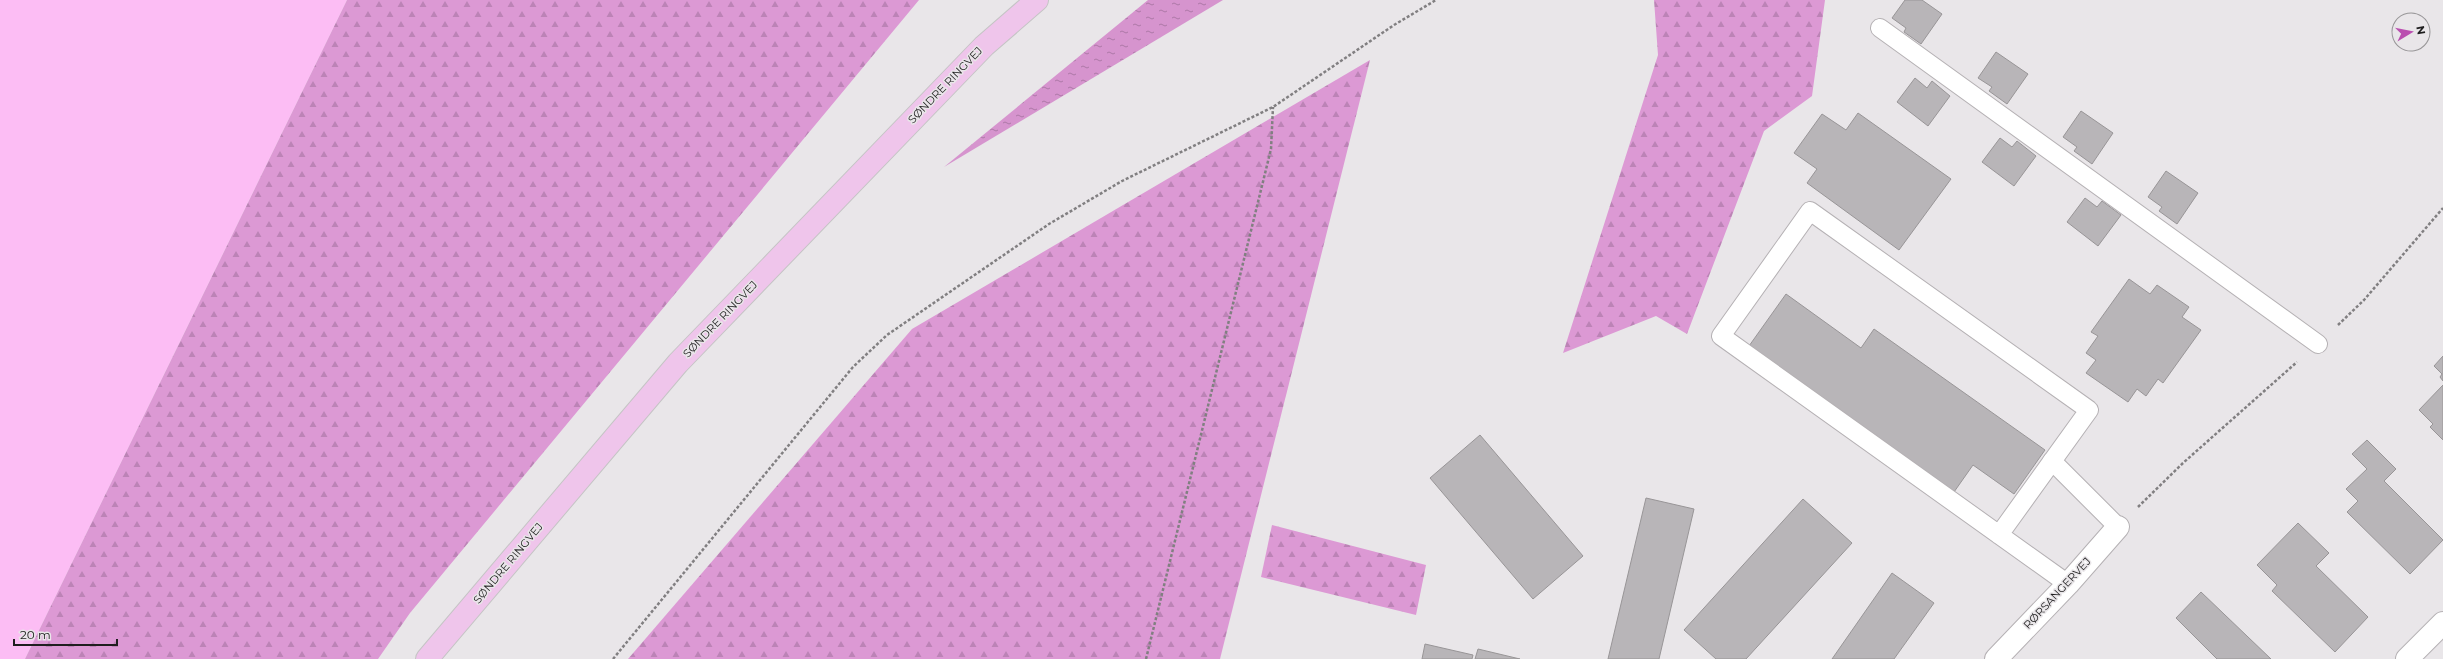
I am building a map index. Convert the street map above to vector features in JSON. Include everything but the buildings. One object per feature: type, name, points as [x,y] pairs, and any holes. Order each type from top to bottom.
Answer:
[{"type":"main road","name":"SØNDRE RINGVEJ","points":[[427,659],[678,362],[984,46],[1037,0]]},
{"type":"street","name":"RØRSANGERVEJ","points":[[1996,659],[2068,584],[2118,526]]},
{"type":"street","points":[[2407,659],[2443,622]]},
{"type":"lane","points":[[1880,28],[2318,344]]},
{"type":"lane","points":[[1999,535],[2089,410],[1810,210],[1721,336],[1999,535],[2068,584]]},
{"type":"lane","points":[[2052,461],[2118,526]]},
{"type":"path","points":[[613,659],[853,367],[887,335],[1049,224],[1122,181],[1273,107],[1394,25],[1436,0]]},
{"type":"path","points":[[1146,659],[1271,149],[1273,107]]},
{"type":"path","points":[[2118,526],[2183,462],[2318,344],[2364,300],[2443,208]]},
{"type":"shaded area","points":[[0,0],[347,0],[25,659],[0,659]]},
{"type":"green space","points":[[347,0],[919,0],[410,613],[378,659],[25,659]]},
{"type":"green space","points":[[1654,0],[1825,0],[1812,96],[1764,131],[1687,334],[1656,316],[1563,353],[1658,55]]},
{"type":"green space","points":[[1370,60],[1220,659],[628,659],[912,329]]},
{"type":"green space","points":[[1272,525],[1426,565],[1416,615],[1261,577]]},
{"type":"water","points":[[1148,0],[1223,0],[944,167]]}]
